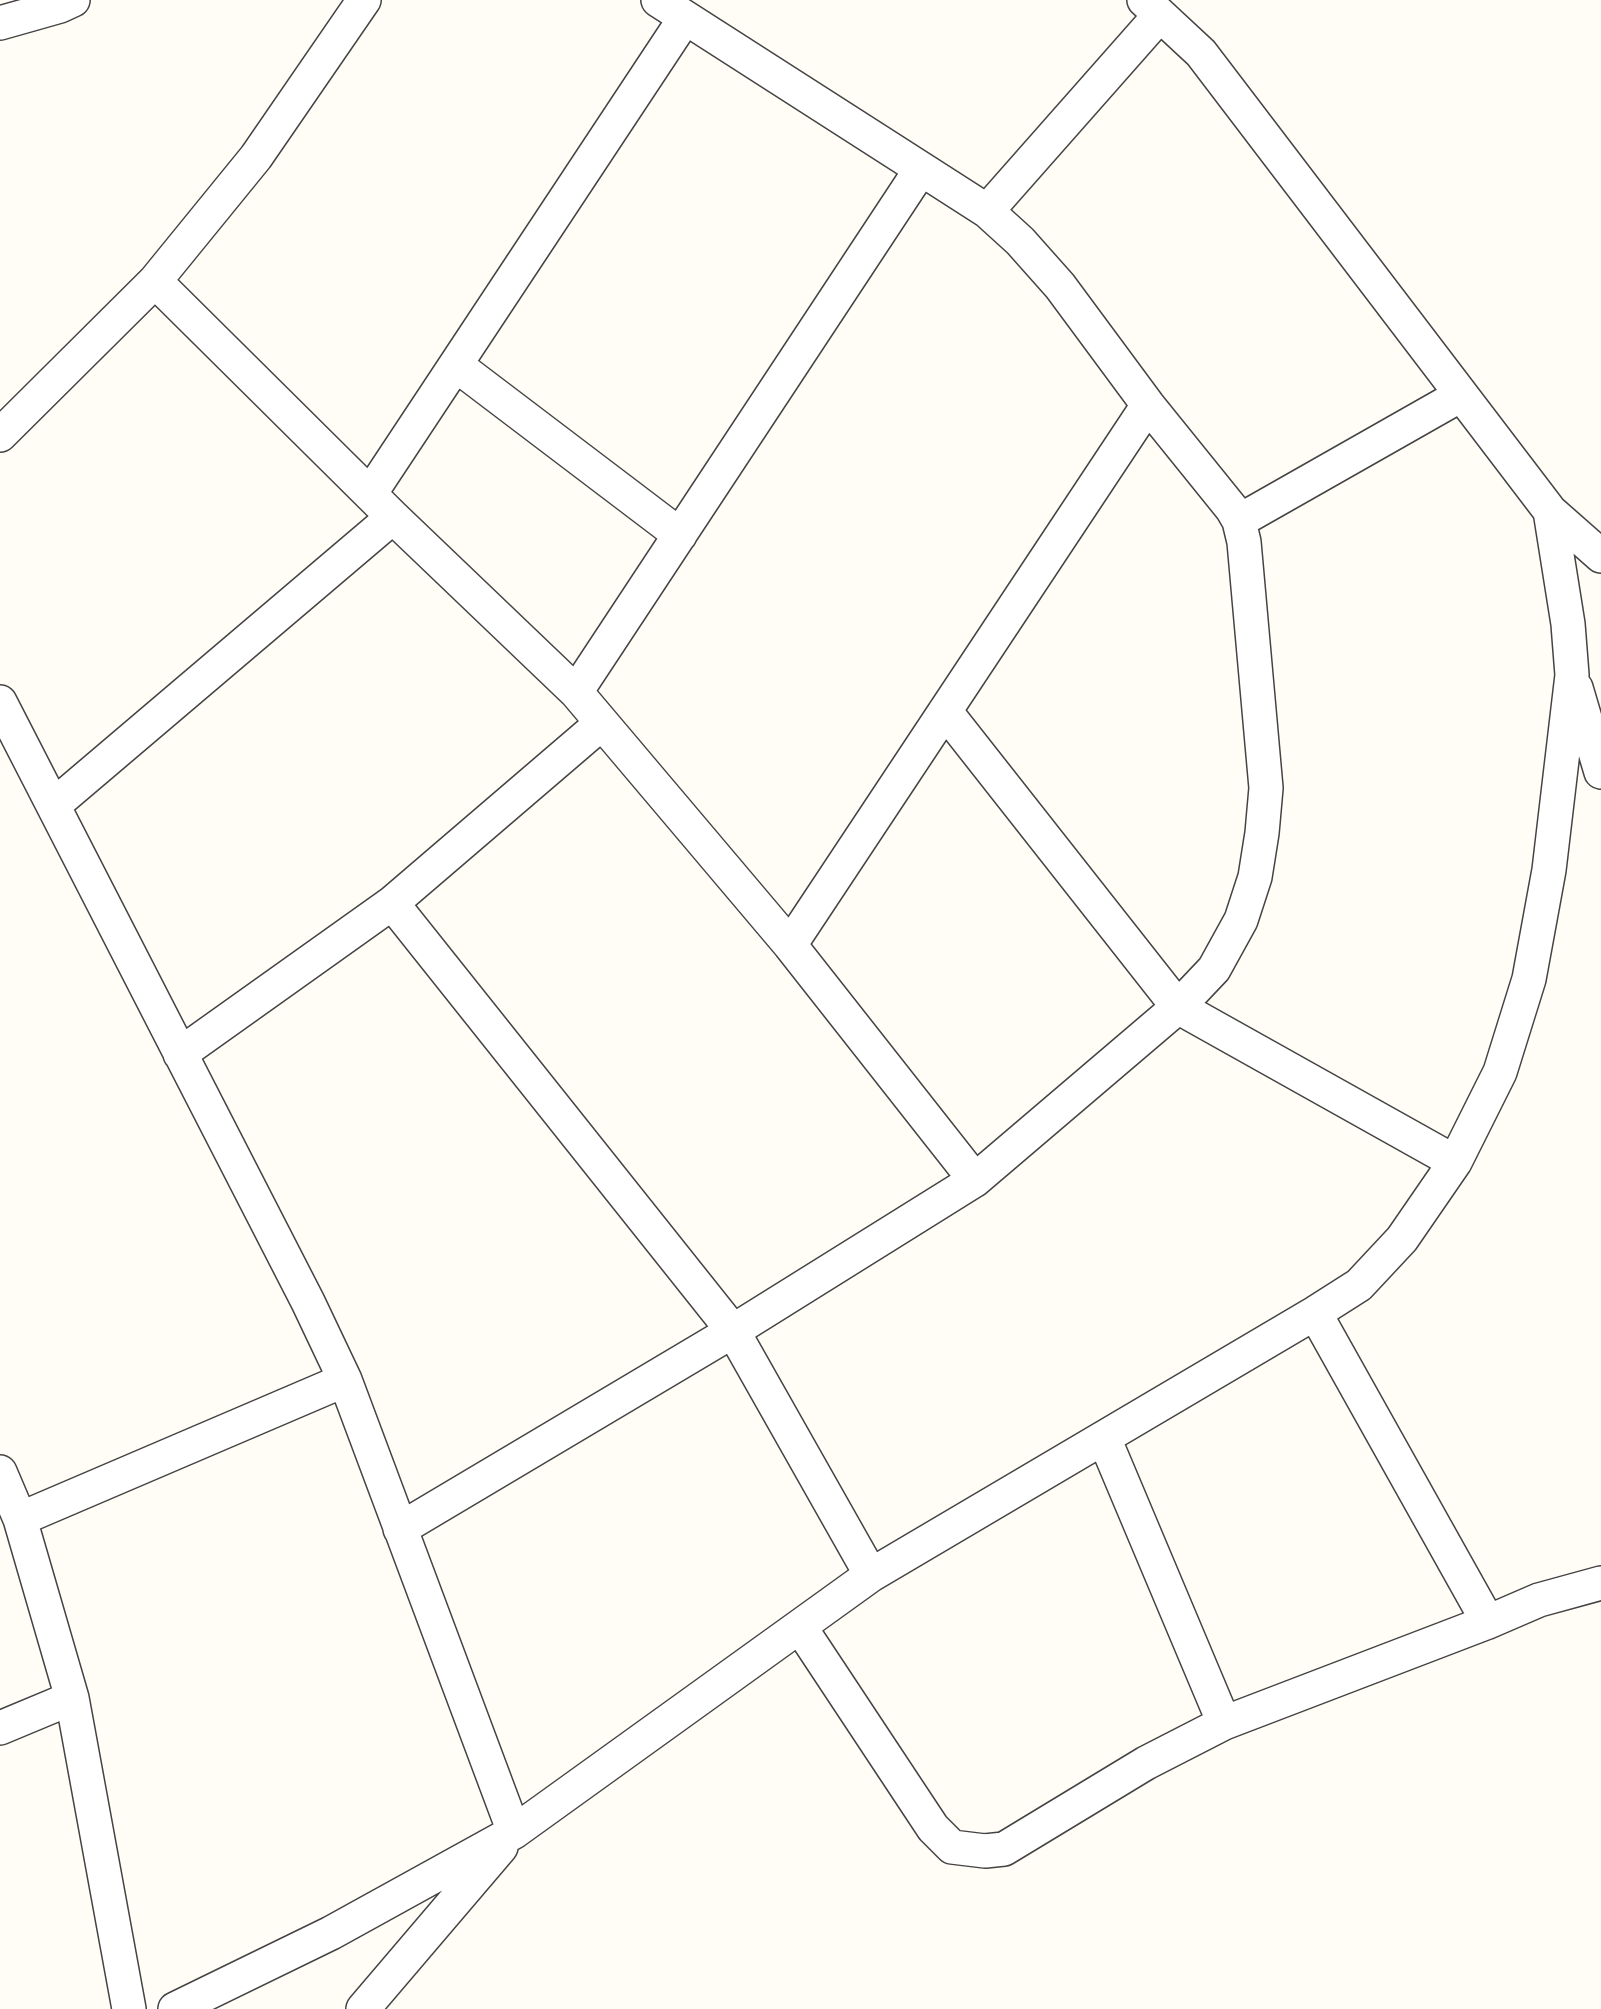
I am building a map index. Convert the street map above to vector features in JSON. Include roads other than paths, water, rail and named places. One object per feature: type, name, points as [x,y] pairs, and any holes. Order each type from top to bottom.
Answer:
[{"type":"street","points":[[0,23],[60,6],[73,0]]},
{"type":"street","points":[[0,435],[155,280],[256,157],[364,0]]},
{"type":"street","points":[[400,1528],[733,1331],[975,1180],[1178,1007],[1214,969],[1241,920],[1255,877],[1266,788],[1244,542],[1239,521],[1232,509],[1148,405],[1060,286],[1020,242],[987,211],[658,0]]},
{"type":"street","points":[[987,211],[1152,7],[1201,53],[1550,511],[1601,556]]},
{"type":"street","points":[[370,494],[685,18]]},
{"type":"street","points":[[576,692],[921,169]]},
{"type":"street","points":[[155,280],[393,517],[576,692],[790,945],[975,1180]]},
{"type":"street","points":[[456,365],[680,535]]},
{"type":"street","points":[[1239,521],[1461,394]]},
{"type":"street","points":[[790,945],[1148,405]]},
{"type":"street","points":[[175,2009],[331,1933],[514,1832],[871,1575],[1315,1313],[1359,1285],[1402,1239],[1455,1162],[1500,1072],[1529,979],[1549,870],[1572,675],[1568,624],[1550,511]]},
{"type":"street","points":[[54,805],[393,517]]},
{"type":"street","points":[[1572,675],[1601,772]]},
{"type":"street","points":[[0,702],[308,1302],[345,1380],[514,1832]]},
{"type":"street","points":[[945,711],[1178,1007],[1455,1162]]},
{"type":"street","points":[[180,1054],[392,903],[602,723]]},
{"type":"street","points":[[392,903],[733,1331],[871,1575]]},
{"type":"street","points":[[1315,1313],[1488,1622]]},
{"type":"street","points":[[20,1519],[345,1380]]},
{"type":"street","points":[[1104,1438],[1224,1723]]},
{"type":"street","points":[[0,1472],[20,1519],[72,1698],[129,2009]]},
{"type":"street","points":[[800,1627],[933,1828],[952,1847],[985,1851],[1004,1849],[1146,1763],[1224,1723],[1488,1622],[1539,1600],[1601,1583]]},
{"type":"street","points":[[0,1728],[72,1698]]},
{"type":"street","points":[[363,2009],[514,1832]]}]
